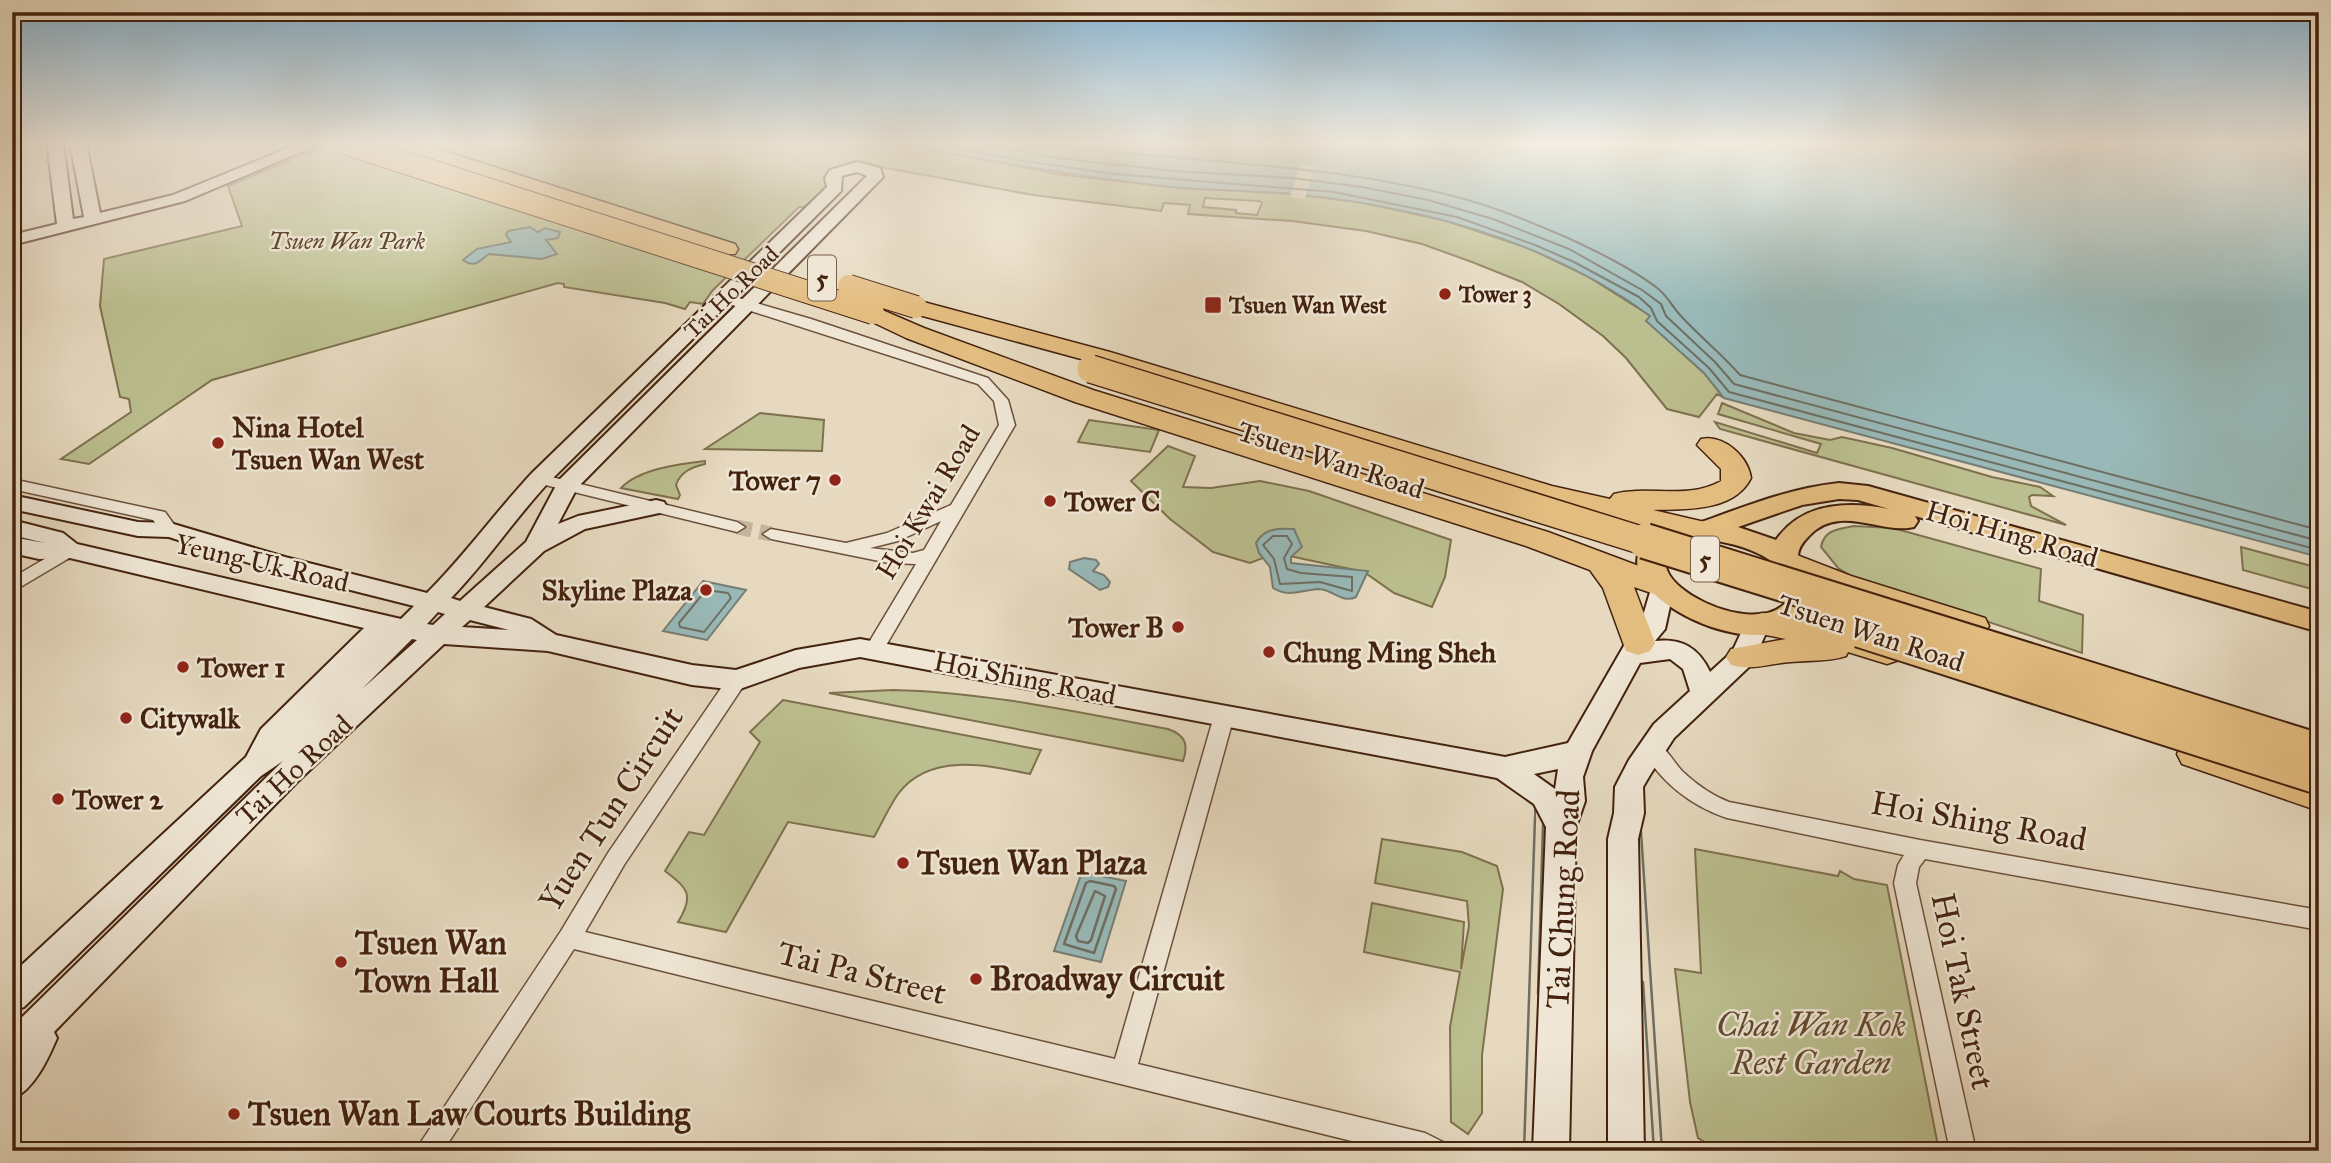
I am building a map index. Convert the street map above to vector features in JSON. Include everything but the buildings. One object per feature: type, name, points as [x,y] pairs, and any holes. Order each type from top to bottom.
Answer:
[{"type":"highway","name":"Tsuen Wan Road","points":[[513,197],[2319,777]]},
{"type":"highway","name":"Tsuen Wan Road","points":[[570,197],[916,307],[1091,369],[2319,751]]},
{"type":"highway","points":[[916,307],[1101,357],[1558,497],[1702,530]]},
{"type":"highway","points":[[873,313],[915,333],[1104,403],[1537,539],[1661,587]]},
{"type":"highway","points":[[1558,497],[1682,500],[1717,495],[1735,484],[1737,478],[1731,464],[1711,445]]},
{"type":"highway","points":[[1787,560],[1840,583],[2319,735]]},
{"type":"highway","points":[[1601,563],[1618,586],[1634,650]]},
{"type":"highway","points":[[1759,624],[1826,633],[2319,796]]},
{"type":"highway","points":[[1743,657],[1810,648],[1888,653]]},
{"type":"main road","points":[[62,197],[66,223]]},
{"type":"main road","points":[[88,197],[92,216]]},
{"type":"main road","points":[[92,216],[149,197]]},
{"type":"main road","points":[[12,240],[66,223],[170,197]]},
{"type":"main road","name":"Tai Ho Road","points":[[14,994],[251,768],[292,740],[395,626],[434,601],[472,562],[509,512],[539,479],[826,197]]},
{"type":"main road","name":"Tai Ho Road","points":[[12,1051],[287,774],[441,635],[535,545],[567,485],[855,197]]},
{"type":"main road","points":[[12,230],[66,223]]},
{"type":"main road","name":"Hoi Hing Road","points":[[1661,587],[1653,568],[1656,549],[1663,541],[1815,492],[1859,492],[2319,622]]},
{"type":"main road","name":"Yeung Uk Road","points":[[12,502],[138,529],[170,530],[281,564],[468,610]]},
{"type":"main road","points":[[535,545],[578,523],[656,507]]},
{"type":"main road","name":"Hoi Hing Road","points":[[1787,560],[1784,552],[1795,533],[1812,520],[1852,513],[1886,516],[2319,639]]},
{"type":"main road","name":"Yeung Uk Road","points":[[12,527],[55,538],[71,550]]},
{"type":"main road","points":[[1661,587],[1690,608],[1704,614],[1759,624],[1788,616],[1797,610],[1803,600],[1798,575],[1787,560],[1741,537],[1702,530]]},
{"type":"main road","name":"Yeung Uk Road","points":[[12,545],[39,551],[71,550],[441,635]]},
{"type":"main road","name":"Tai Chung Road","points":[[1550,1151],[1558,808],[1578,751],[1634,650],[1653,628],[1661,587]]},
{"type":"main road","name":"Hoi Shing Road","points":[[468,610],[522,625],[548,642]]},
{"type":"main road","name":"Tai Chung Road","points":[[1626,1151],[1623,850],[1629,813],[1629,787],[1651,747],[1743,657],[1759,624]]},
{"type":"main road","name":"Hoi Shing Road","points":[[441,635],[548,642],[692,675],[737,680],[814,654],[843,649],[874,649],[1506,768],[1551,760],[1578,751]]},
{"type":"main road","points":[[1634,650],[1668,650],[1688,656],[1695,664],[1704,693]]},
{"type":"main road","name":"Hoi Shing Road","points":[[1506,768],[1558,808]]},
{"type":"main road","points":[[12,1082],[68,993]]},
{"type":"street","points":[[725,298],[749,303]]},
{"type":"street","name":"Hoi Kwai Road","points":[[749,303],[983,381],[1001,400],[1007,425],[874,649]]},
{"type":"street","points":[[539,479],[737,527]]},
{"type":"street","name":"Yeung Uk Road","points":[[12,484],[159,516],[170,530]]},
{"type":"street","points":[[846,548],[892,537],[955,509]]},
{"type":"street","points":[[771,534],[902,559],[928,555]]},
{"type":"street","points":[[12,586],[71,550]]},
{"type":"street","name":"Yuen Tun Circuit","points":[[428,1151],[569,938],[616,859],[737,680]]},
{"type":"street","points":[[1124,1071],[1224,716]]},
{"type":"street","name":"Hoi Shing Road","points":[[1651,747],[1679,782],[1715,806],[1920,849],[2319,920]]},
{"type":"street","name":"Hoi Tak Street","points":[[1920,849],[1909,865],[1905,883],[1963,1151]]},
{"type":"street","name":"Tai Pa Street","points":[[569,938],[1124,1071],[1429,1148]]},
{"type":"green space","name":"Tsuen Wan Park","points":[[232,197],[816,197],[805,207],[799,207],[713,290],[703,304],[690,302],[685,309],[665,303],[564,287],[564,284],[558,283],[212,380],[89,464],[61,459],[131,412],[129,399],[120,397],[100,306],[104,259],[242,226]]},
{"type":"green space","name":"Tsuen Wan Park","points":[[1051,197],[1319,197],[1359,202],[1447,221],[1528,248],[1587,276],[1651,316],[1647,321],[1704,373],[1724,398],[1717,394],[1699,417],[1667,409],[1626,358],[1603,336],[1559,304],[1522,282],[1422,244],[1366,231],[1292,221],[1188,214],[1190,205],[1164,203],[1161,211]],"holes":[[[1205,198],[1262,203],[1257,215],[1203,207]]]},
{"type":"green space","points":[[1722,403],[1794,433],[1830,440],[1842,437],[2040,487],[2053,496],[2032,495],[2029,497],[2031,506],[2066,525],[1720,429],[1715,422],[1817,453],[1821,444],[1718,414]]},
{"type":"green space","points":[[760,413],[824,420],[822,451],[705,449]]},
{"type":"green space","points":[[1089,420],[1159,430],[1150,452],[1078,442]]},
{"type":"green space","points":[[1168,446],[1195,456],[1183,487],[1211,488],[1260,481],[1309,491],[1451,540],[1445,577],[1432,607],[1394,593],[1364,572],[1276,553],[1250,563],[1213,552],[1170,519],[1131,481]]},
{"type":"green space","points":[[705,461],[705,464],[680,477],[676,485],[680,495],[678,499],[621,488],[649,472]]},
{"type":"green space","points":[[1854,526],[1893,528],[2041,569],[2039,601],[2083,615],[2082,653],[1853,577],[1838,568],[1821,547],[1829,534],[1837,529]]},
{"type":"green space","points":[[2241,547],[2319,568],[2319,591],[2243,570]]},
{"type":"green space","points":[[893,690],[997,699],[1168,729],[1182,737],[1185,755],[1183,761],[829,693]]},
{"type":"green space","points":[[783,700],[1041,750],[1030,774],[978,765],[942,767],[926,772],[911,781],[898,794],[874,837],[788,822],[726,932],[678,922],[686,906],[687,894],[665,871],[689,832],[704,835],[760,742],[750,732]]},
{"type":"green space","points":[[1382,839],[1462,852],[1497,866],[1503,889],[1482,1055],[1482,1113],[1468,1134],[1451,1122],[1450,1027],[1460,972],[1364,952],[1372,903],[1464,922],[1461,969],[1469,926],[1467,901],[1375,883]]},
{"type":"green space","name":"Chai Wan Kok Rest Garden","points":[[1695,849],[1838,876],[1840,871],[1854,879],[1887,885],[1939,1151],[1714,1151],[1713,1147],[1698,1138],[1690,1102],[1675,969],[1701,973]]},
{"type":"water","points":[[1315,197],[2319,197],[2319,557],[1724,398],[1704,373],[1646,321],[1650,316],[1610,289],[1568,267],[1525,247],[1480,231],[1387,207]]},
{"type":"water","points":[[530,227],[538,232],[545,228],[560,232],[558,238],[546,240],[557,254],[542,259],[489,254],[474,264],[463,260],[477,249],[511,242],[506,235],[508,231]]},
{"type":"water","points":[[1294,529],[1302,547],[1291,557],[1291,563],[1368,571],[1356,597],[1346,599],[1318,589],[1285,593],[1273,588],[1270,567],[1259,553],[1256,543],[1268,532]]},
{"type":"water","points":[[1084,558],[1096,560],[1099,564],[1093,571],[1104,575],[1110,582],[1108,587],[1100,590],[1069,569],[1070,562]]},
{"type":"water","points":[[703,581],[746,590],[707,640],[663,631]]},
{"type":"water","points":[[1082,872],[1126,881],[1101,962],[1054,951]]},
{"type":"pier","points":[[1528,793],[1647,817],[1669,1151],[1513,1151],[1517,1150]]},
{"type":"tunnel","points":[[737,527],[771,534]]},
{"type":"place","name":"Tower 3","points":[[1445,294]]},
{"type":"place","name":"Tsuen Wan West","points":[[1213,305]]},
{"type":"place","name":"Nina Hotel Tsuen Wan West","points":[[218,443]]},
{"type":"place","name":"Tower 7","points":[[835,480]]},
{"type":"place","name":"Tower C","points":[[1050,501]]},
{"type":"place","name":"Skyline Plaza","points":[[706,590]]},
{"type":"place","name":"Tower B","points":[[1178,627]]},
{"type":"place","name":"Chung Ming Sheh","points":[[1269,652]]},
{"type":"place","name":"Tower 1","points":[[183,667]]},
{"type":"place","name":"Citywalk","points":[[126,718]]},
{"type":"place","name":"Tower 2","points":[[58,799]]},
{"type":"place","name":"Tsuen Wan Plaza","points":[[903,863]]},
{"type":"place","name":"Tsuen Wan Town Hall","points":[[341,962]]},
{"type":"place","name":"Broadway Circuit","points":[[976,979]]},
{"type":"place","name":"Tsuen Wan Law Courts Building","points":[[234,1114]]}]
